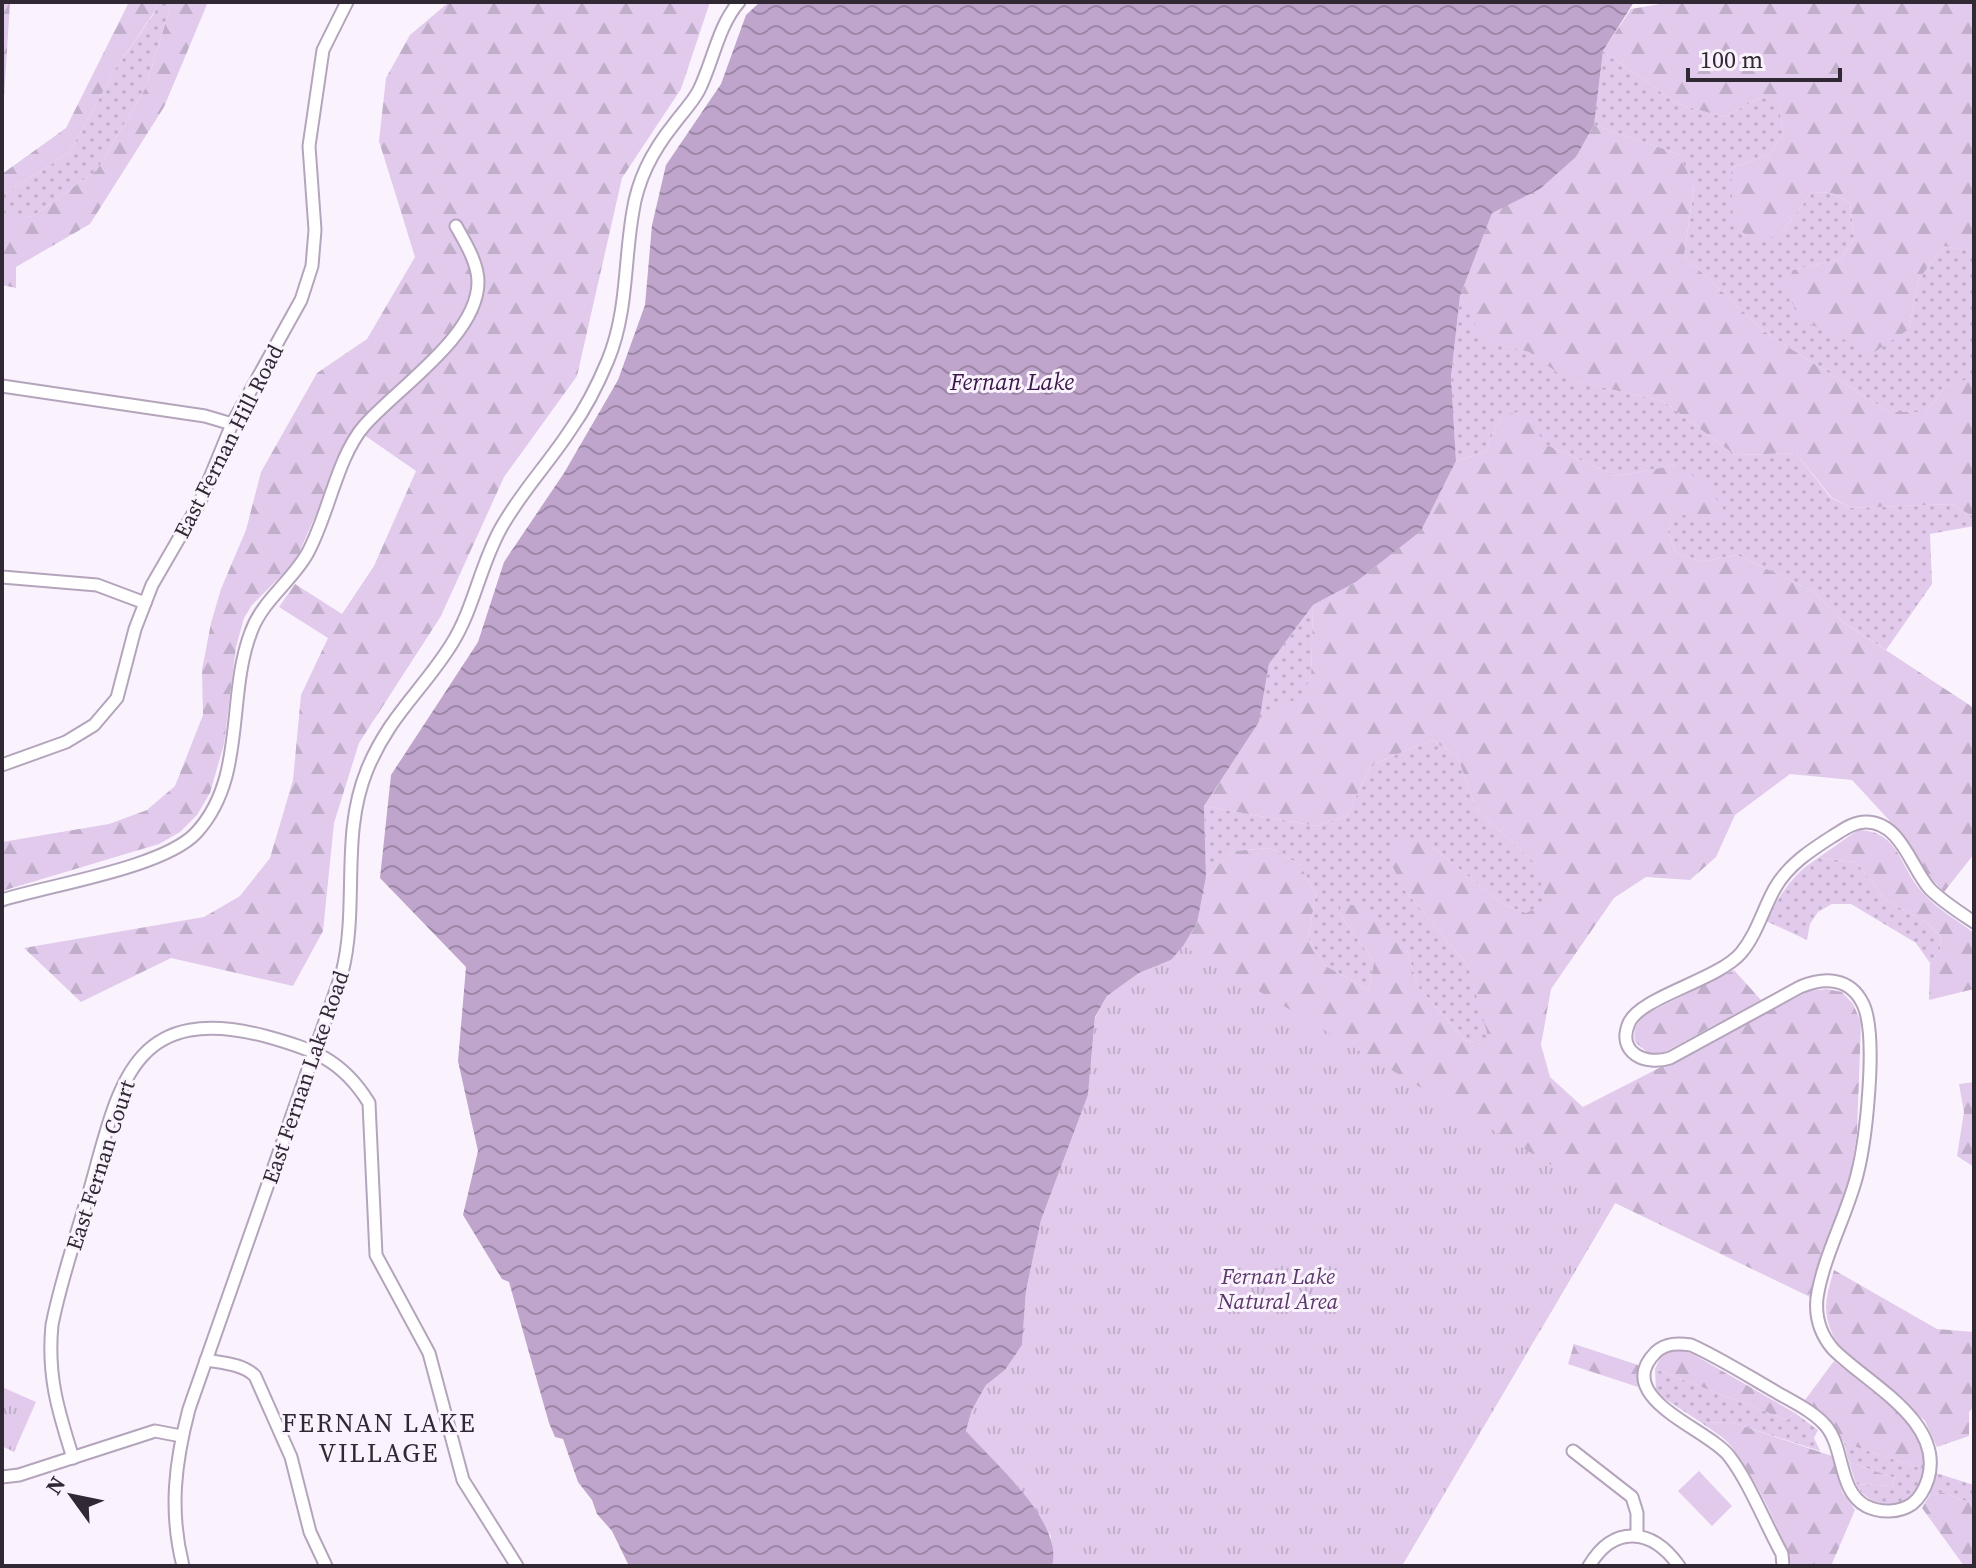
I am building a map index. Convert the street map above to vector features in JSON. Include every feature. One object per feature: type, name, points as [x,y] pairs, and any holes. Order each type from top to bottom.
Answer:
[{"type":"street","name":"East Fernan Hill Road","points":[[2,765],[66,742],[94,725],[117,698],[145,603],[162,566],[200,502],[232,424],[301,300],[312,266],[315,230],[309,146],[323,50],[347,2]]},
{"type":"street","name":"East Fernan Lake Road","points":[[183,1566],[177,1536],[174,1473],[181,1436],[346,958],[352,832],[365,774],[396,715],[454,642],[499,530],[571,430],[597,385],[623,312],[632,211],[639,184],[661,140],[697,93],[726,22],[739,2]]},
{"type":"street","points":[[2,900],[81,880],[161,854],[182,844],[212,812],[226,775],[243,660],[257,618],[308,553],[363,428],[431,363],[467,317],[474,301],[478,282],[476,271],[456,226]]},
{"type":"street","points":[[2,386],[205,416],[232,424]]},
{"type":"street","points":[[2,577],[97,585],[145,603]]},
{"type":"street","points":[[1783,1566],[1782,1554],[1729,1455],[1707,1436],[1657,1405],[1648,1391],[1645,1375],[1650,1360],[1661,1348],[1670,1344],[1691,1345],[1820,1420],[1836,1441],[1846,1480],[1863,1504],[1882,1511],[1903,1508],[1913,1503],[1924,1489],[1930,1454],[1921,1430],[1906,1412],[1833,1349],[1821,1331],[1817,1308],[1821,1282],[1853,1190],[1865,1135],[1869,1072],[1865,1007],[1859,997],[1842,983],[1832,979],[1819,981],[1800,987],[1670,1058],[1656,1062],[1641,1059],[1627,1047],[1625,1039],[1629,1022],[1647,1006],[1734,960],[1748,943],[1777,885],[1791,867],[1812,850],[1857,823],[1877,823],[1890,830],[1929,888],[1974,922]]},
{"type":"street","name":"East Fernan Court","points":[[73,1458],[52,1387],[52,1325],[123,1082],[138,1060],[152,1047],[166,1038],[202,1027],[236,1029],[316,1051]]},
{"type":"street","points":[[316,1051],[348,1077],[369,1103],[376,1255],[429,1353],[463,1480],[517,1566]]},
{"type":"street","points":[[206,1360],[248,1370],[255,1376],[291,1457],[310,1532],[326,1566]]},
{"type":"street","points":[[2,1477],[19,1475],[155,1431],[181,1436]]},
{"type":"street","points":[[1573,1451],[1632,1497],[1637,1513],[1637,1536]]},
{"type":"street","points":[[1589,1566],[1603,1547],[1623,1536],[1637,1536],[1657,1542],[1679,1566]]},
{"type":"green space","points":[[2,2],[10,2],[2,130]]},
{"type":"green space","points":[[129,2],[157,2],[155,11],[116,68],[69,153],[3,195],[5,219],[33,216],[97,170],[145,89],[172,2],[208,2],[164,107],[90,224],[16,267],[16,288],[2,285],[2,174],[66,128]]},
{"type":"green space","points":[[157,2],[172,2],[145,89],[97,170],[33,216],[5,220],[3,195],[69,153],[116,68],[155,12]]},
{"type":"green space","points":[[449,2],[710,2],[681,89],[622,178],[577,376],[504,477],[441,616],[359,743],[334,823],[323,931],[293,986],[171,958],[81,1002],[24,948],[204,917],[240,896],[270,858],[293,780],[301,695],[328,638],[279,607],[295,584],[342,614],[374,566],[416,471],[354,428],[295,562],[252,605],[244,618],[236,647],[224,744],[210,793],[197,815],[180,832],[159,844],[2,891],[2,842],[109,824],[147,810],[175,786],[203,715],[202,670],[211,623],[221,589],[246,530],[261,472],[317,373],[367,339],[415,257],[379,141],[386,78],[410,35]]},
{"type":"green space","points":[[1672,2],[1974,2],[1974,252],[1944,246],[1919,279],[1909,329],[1873,353],[1806,322],[1783,291],[1793,270],[1841,259],[1854,237],[1850,203],[1832,193],[1812,192],[1780,235],[1758,241],[1733,227],[1731,168],[1769,155],[1783,134],[1779,104],[1761,97],[1724,117],[1678,104],[1603,51],[1631,9]]},
{"type":"green space","points":[[1603,51],[1678,104],[1724,117],[1761,97],[1779,103],[1783,134],[1769,155],[1731,168],[1780,235],[1812,192],[1832,193],[1850,203],[1854,237],[1841,259],[1793,270],[1909,329],[1919,279],[1944,246],[1974,252],[1974,384],[1967,380],[1945,387],[1925,412],[1889,412],[1765,332],[1684,256],[1694,187],[1679,154],[1594,125]]},
{"type":"green space","points":[[1594,125],[1679,154],[1694,186],[1684,256],[1765,332],[1889,412],[1925,412],[1945,387],[1967,379],[1974,384],[1974,517],[1951,504],[1851,508],[1831,497],[1796,453],[1735,455],[1663,401],[1566,379],[1529,352],[1483,340],[1460,296],[1492,212],[1540,189],[1576,157]]},
{"type":"green space","points":[[1460,296],[1484,340],[1529,352],[1567,379],[1663,401],[1735,455],[1796,453],[1830,497],[1851,508],[1951,504],[1974,517],[1974,526],[1930,534],[1932,584],[1886,650],[1843,622],[1813,591],[1737,555],[1701,562],[1676,552],[1668,532],[1672,512],[1715,520],[1676,465],[1616,476],[1547,445],[1501,416],[1485,452],[1456,461],[1451,377]]},
{"type":"green space","points":[[1521,411],[1547,445],[1616,476],[1676,465],[1705,483],[1727,514],[1715,520],[1672,513],[1668,532],[1676,552],[1701,562],[1737,555],[1813,591],[1843,622],[1974,708],[1974,854],[1944,892],[1923,870],[1889,820],[1852,780],[1790,774],[1735,815],[1716,857],[1690,880],[1646,877],[1614,898],[1551,989],[1541,1045],[1550,1077],[1583,1107],[1809,991],[1827,989],[1842,992],[1853,1004],[1861,1022],[1857,1133],[1851,1172],[1810,1297],[1615,1203],[1540,1331],[1088,1095],[1197,922],[1206,877],[1233,851],[1271,848],[1300,865],[1316,894],[1308,938],[1324,965],[1369,990],[1374,962],[1339,913],[1342,902],[1366,909],[1407,950],[1418,987],[1465,1040],[1481,1044],[1488,1036],[1468,966],[1403,888],[1390,861],[1395,837],[1427,843],[1504,905],[1526,913],[1547,902],[1534,862],[1477,810],[1457,756],[1432,740],[1371,765],[1347,816],[1316,826],[1204,806],[1259,722],[1300,696],[1311,678],[1313,605],[1356,582],[1421,531],[1456,461],[1485,452],[1501,416]]},
{"type":"green space","points":[[1313,605],[1311,678],[1301,696],[1259,722],[1269,664]]},
{"type":"green space","points":[[1432,740],[1457,756],[1477,810],[1534,862],[1548,902],[1526,913],[1504,905],[1427,843],[1403,888],[1468,966],[1489,1036],[1481,1044],[1465,1040],[1418,987],[1407,950],[1339,913],[1374,962],[1369,990],[1324,965],[1308,938],[1316,894],[1300,865],[1271,848],[1233,851],[1206,877],[1204,806],[1316,826],[1347,816],[1371,765]]},
{"type":"green space","points":[[1858,830],[1872,832],[1891,844],[1923,893],[1974,933],[1974,989],[1929,1000],[1930,963],[1940,950],[1941,937],[1926,922],[1886,900],[1856,862],[1818,858]]},
{"type":"green space","points":[[1818,858],[1856,862],[1886,900],[1926,922],[1941,937],[1940,950],[1930,963],[1916,943],[1851,904],[1832,904],[1818,912],[1810,924],[1807,940],[1766,921],[1788,886]]},
{"type":"green space","name":"Fernan Lake Natural Area","points":[[1183,946],[1615,1203],[1402,1566],[1052,1566],[1051,1536],[1019,1488],[966,1432],[972,1410],[986,1385],[1005,1370],[1022,1345],[1026,1291],[1041,1220],[1088,1095],[1095,1018],[1107,996],[1139,973],[1171,960]]},
{"type":"green space","points":[[1734,970],[1761,1000],[1661,1054],[1649,1054],[1635,1042],[1636,1026],[1646,1014]]},
{"type":"green space","points":[[1974,1082],[1974,1167],[1957,1156],[1964,1112],[1959,1084]]},
{"type":"green space","points":[[1834,1270],[1937,1329],[1974,1332],[1974,1406],[1969,1412],[1969,1436],[1937,1447],[1925,1421],[1837,1343],[1826,1307]]},
{"type":"green space","points":[[1574,1344],[1638,1365],[1638,1387],[1568,1364]]},
{"type":"green space","points":[[1673,1349],[1691,1353],[1795,1413],[1787,1420],[1655,1369],[1660,1358]]},
{"type":"green space","points":[[1834,1361],[1892,1408],[1912,1429],[1921,1446],[1923,1469],[1844,1443],[1830,1420],[1805,1400]]},
{"type":"green space","points":[[1655,1369],[1787,1420],[1795,1413],[1818,1430],[1814,1438],[1820,1451],[1731,1422],[1702,1423],[1656,1393]]},
{"type":"green space","points":[[2,1387],[36,1402],[14,1452],[2,1446]]},
{"type":"green space","points":[[1731,1422],[1832,1456],[1842,1492],[1855,1510],[1831,1566],[1789,1563],[1773,1519],[1748,1471],[1728,1443],[1702,1423]]},
{"type":"green space","points":[[1844,1443],[1923,1469],[1913,1494],[1890,1504],[1867,1497],[1856,1484],[1892,1486],[1895,1478],[1849,1462]]},
{"type":"green space","points":[[1849,1462],[1895,1478],[1892,1486],[1856,1484]]},
{"type":"green space","points":[[1699,1471],[1732,1506],[1712,1526],[1678,1491]]},
{"type":"green space","points":[[1936,1473],[1974,1485],[1974,1504],[1941,1492],[1929,1496]]},
{"type":"green space","points":[[1941,1492],[1974,1504],[1974,1566],[1964,1566],[1922,1508],[1929,1496]]},
{"type":"water","name":"Fernan Lake","points":[[760,2],[1634,2],[1603,51],[1594,125],[1576,157],[1540,189],[1492,213],[1460,296],[1451,377],[1456,461],[1421,531],[1356,582],[1313,605],[1269,664],[1259,722],[1204,806],[1206,877],[1197,923],[1171,960],[1139,973],[1107,996],[1095,1017],[1088,1095],[1041,1220],[1026,1291],[1022,1345],[1005,1370],[986,1385],[972,1410],[966,1431],[1037,1512],[1053,1549],[1052,1566],[629,1566],[612,1531],[597,1514],[592,1500],[578,1482],[563,1439],[555,1437],[549,1423],[509,1282],[502,1279],[463,1215],[478,1151],[458,1061],[466,967],[380,878],[391,775],[478,642],[504,562],[564,473],[618,380],[645,305],[652,225],[666,165],[721,84],[746,15]]},
{"type":"district","name":"FERNAN LAKE VILLAGE","points":[[379,1438]]}]
